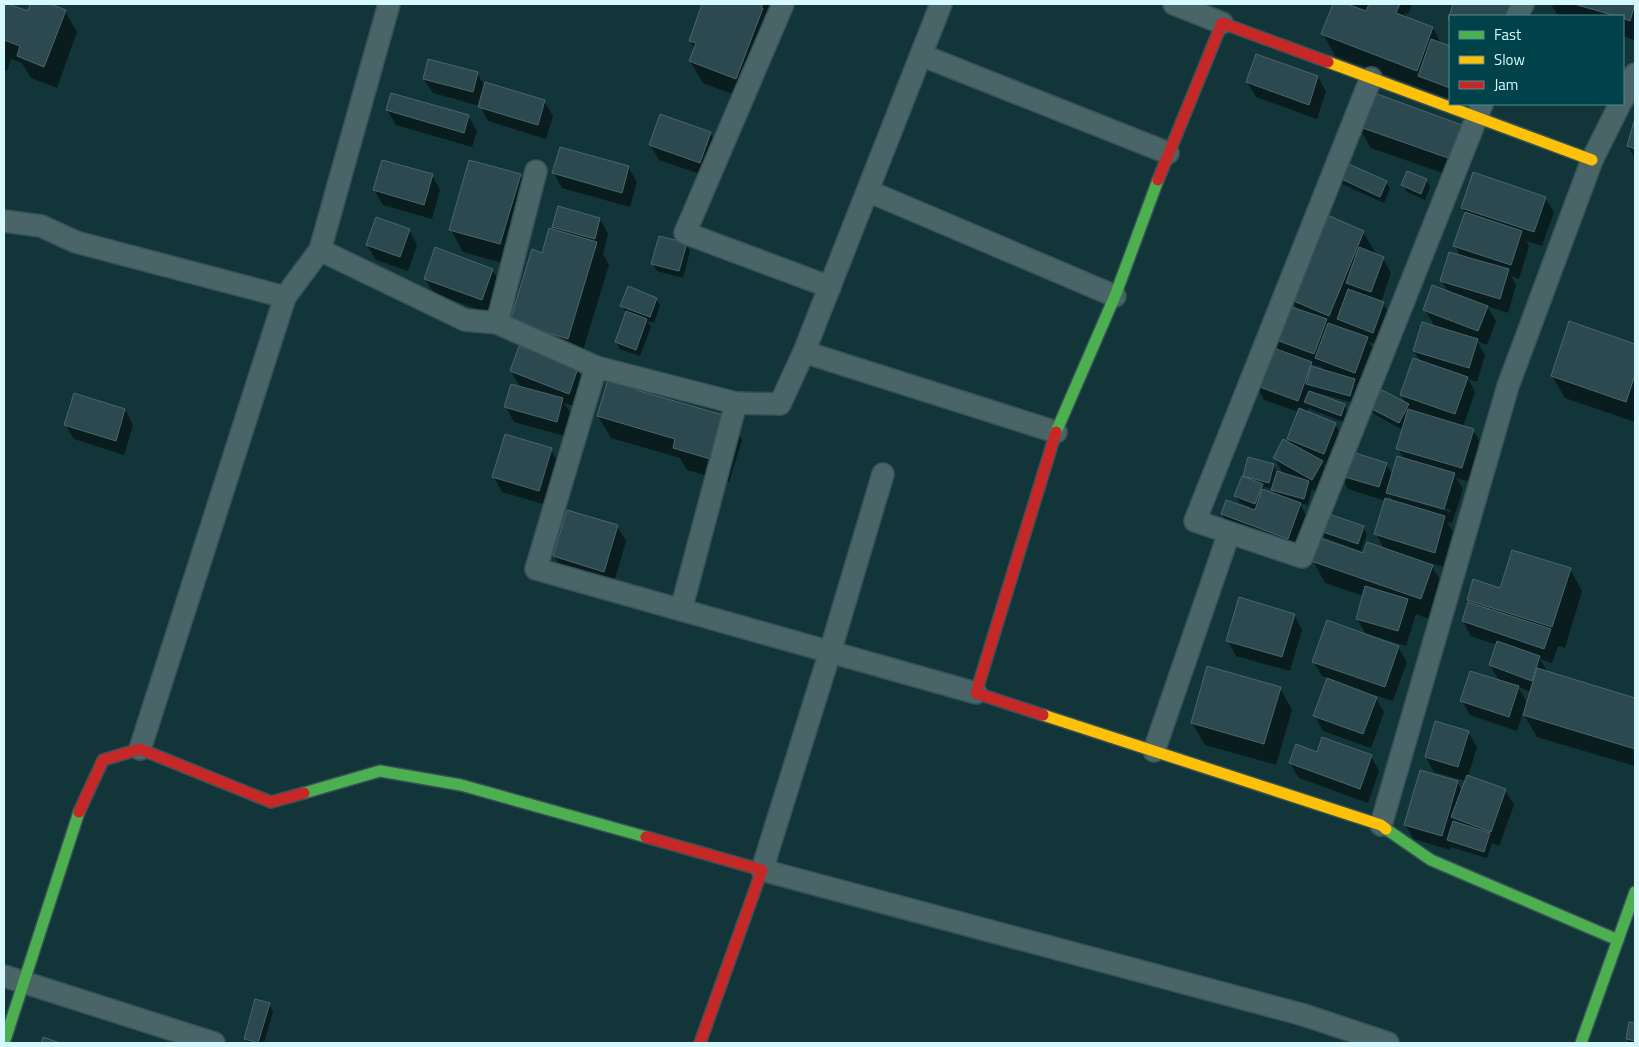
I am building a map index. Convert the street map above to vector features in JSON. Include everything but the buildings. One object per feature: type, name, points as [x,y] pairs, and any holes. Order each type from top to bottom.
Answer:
[{"type":"street","points":[[140,750],[285,297],[320,250],[389,4]]},
{"type":"street","points":[[782,4],[684,233],[830,287]]},
{"type":"street","points":[[320,250],[465,320],[498,323],[596,367],[736,403],[780,404],[804,352],[941,4]]},
{"type":"street","points":[[1174,4],[1371,78],[1449,101]]},
{"type":"street","points":[[976,693],[1056,432],[1116,296],[1168,153],[1222,23]]},
{"type":"street","points":[[921,55],[1168,153]]},
{"type":"street","points":[[1624,97],[1635,74]]},
{"type":"street","points":[[1371,78],[1195,521],[1302,557],[1479,110]]},
{"type":"street","points":[[1462,105],[1479,110],[1592,160]]},
{"type":"street","points":[[1381,825],[1508,386],[1592,160],[1620,105]]},
{"type":"street","points":[[498,323],[536,171]]},
{"type":"street","points":[[868,190],[1116,296]]},
{"type":"street","points":[[4,221],[41,226],[76,242],[285,297]]},
{"type":"street","points":[[804,352],[1056,432]]},
{"type":"street","points":[[596,367],[536,569],[976,693],[1381,825],[1430,860],[1618,940]]},
{"type":"street","points":[[680,610],[736,403]]},
{"type":"street","points":[[700,1043],[762,870],[884,474]]},
{"type":"street","points":[[1154,751],[1229,533]]},
{"type":"street","points":[[4,1043],[14,979],[79,811],[103,760],[140,750],[271,802],[380,771],[462,785],[762,870],[1304,1015],[1388,1043]]},
{"type":"street","points":[[1580,1043],[1635,892]]},
{"type":"street","points":[[14,979],[214,1043]]},
{"type":"traffic: fast","points":[[1056,432],[1115,296],[1158,180]]},
{"type":"traffic: fast","points":[[304,793],[380,771],[461,785],[646,837]]},
{"type":"traffic: fast","points":[[4,1043],[79,812]]},
{"type":"traffic: fast","points":[[1386,829],[1431,860],[1618,940]]},
{"type":"traffic: fast","points":[[1581,1043],[1635,892]]},
{"type":"traffic: slow","points":[[1328,62],[1592,160]]},
{"type":"traffic: slow","points":[[1043,715],[1381,825],[1386,829]]},
{"type":"traffic: jam","points":[[1158,180],[1222,23],[1328,62]]},
{"type":"traffic: jam","points":[[1043,715],[976,693],[1056,432]]},
{"type":"traffic: jam","points":[[79,812],[103,760],[140,749],[271,802],[304,793]]},
{"type":"traffic: jam","points":[[646,837],[762,870],[700,1043]]}]
